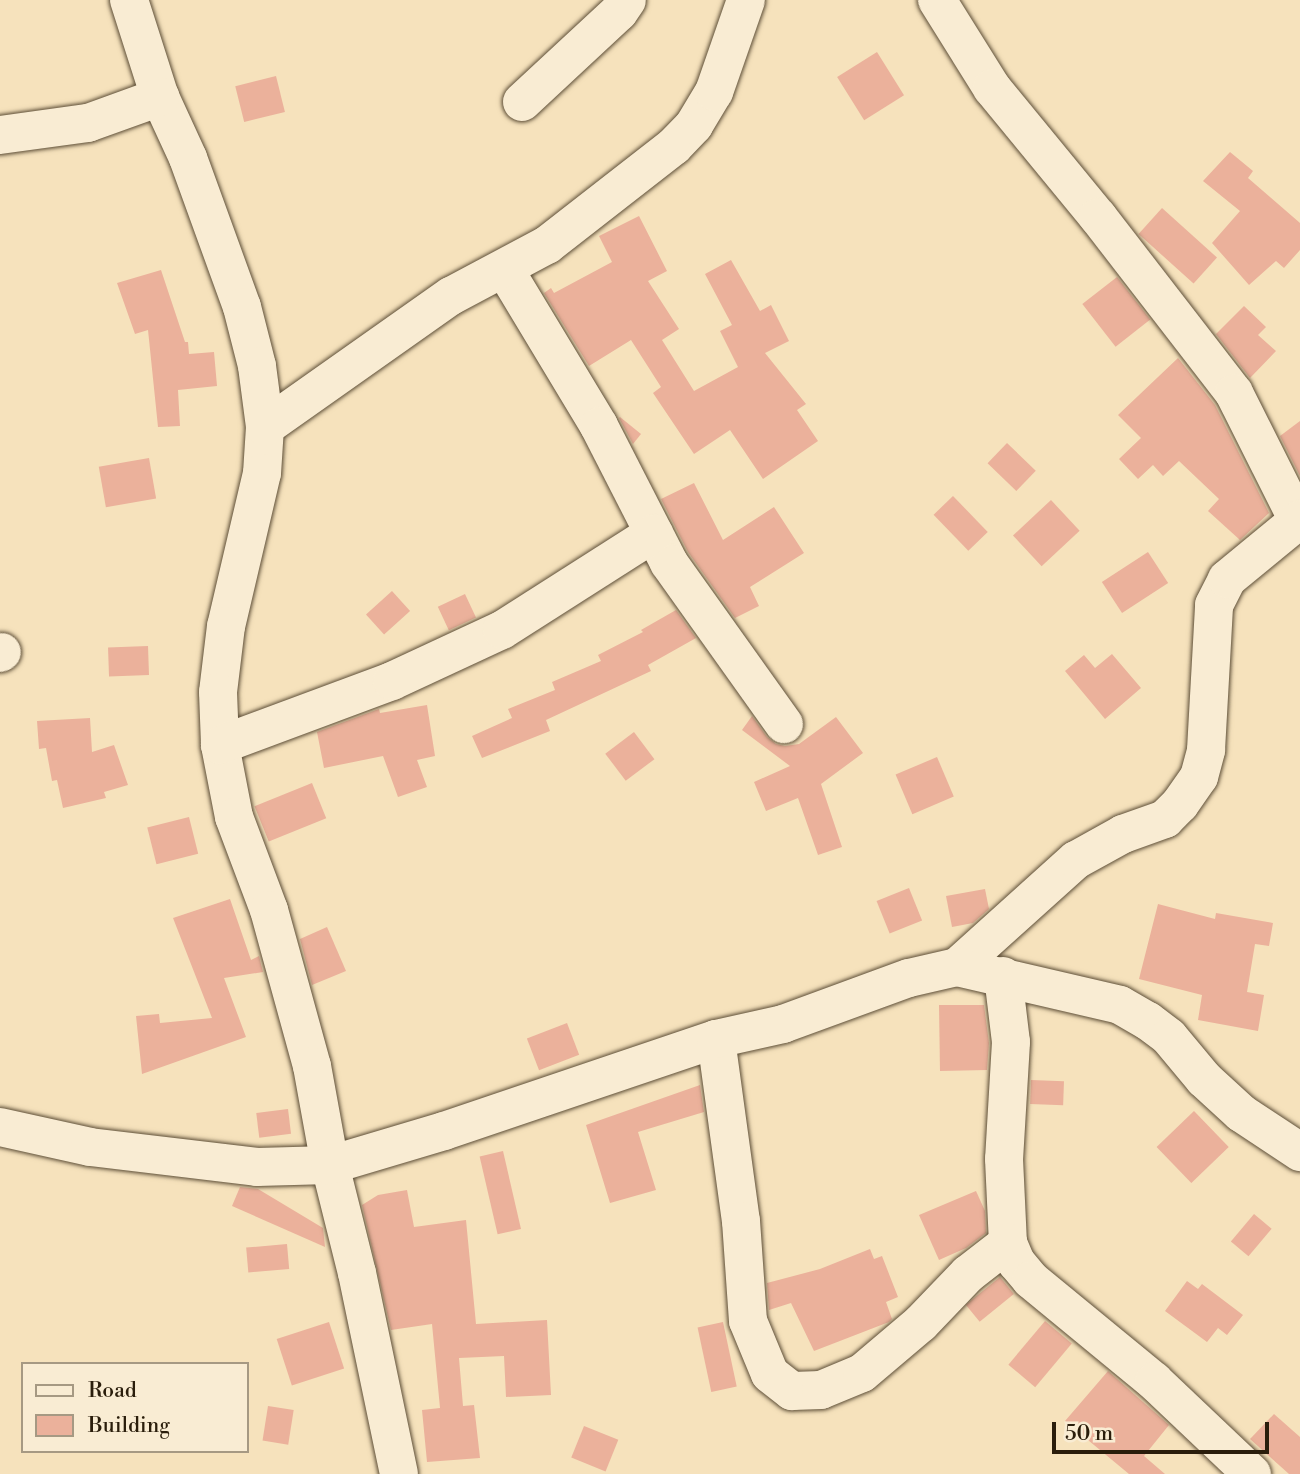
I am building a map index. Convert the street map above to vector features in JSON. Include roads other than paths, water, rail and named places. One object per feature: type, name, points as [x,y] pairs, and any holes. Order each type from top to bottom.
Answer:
[{"type":"street","points":[[129,0],[160,97],[188,158],[242,307],[257,366],[265,427],[262,473],[226,626],[218,692],[220,745],[234,817],[269,910],[298,1006],[330,1165],[357,1273],[399,1474]]},
{"type":"street","points":[[522,102],[619,12],[627,0]]},
{"type":"street","points":[[265,427],[451,296],[505,270],[547,245],[674,146],[694,125],[714,92],[746,0]]},
{"type":"street","points":[[937,0],[992,88],[1098,217],[1234,393],[1299,520],[1227,579],[1214,604],[1206,750],[1199,777],[1180,804],[1165,819],[1123,834],[1076,860],[957,967]]},
{"type":"street","points":[[0,135],[88,122],[160,97]]},
{"type":"street","points":[[505,270],[599,426],[669,563],[784,724]]},
{"type":"street","points":[[220,745],[392,681],[502,630],[654,533]]},
{"type":"street","points":[[0,1127],[90,1147],[257,1167],[330,1165],[444,1131],[716,1039],[783,1024],[909,978],[957,967],[1120,1005],[1169,1037],[1204,1079],[1241,1113],[1300,1152]]},
{"type":"street","points":[[1003,976],[1011,1042],[1004,1159],[1008,1243],[1016,1262],[1031,1280],[1154,1381],[1252,1474]]},
{"type":"street","points":[[716,1039],[741,1221],[748,1321],[770,1374],[792,1391],[821,1390],[862,1373],[921,1324],[968,1274],[1008,1243]]}]
